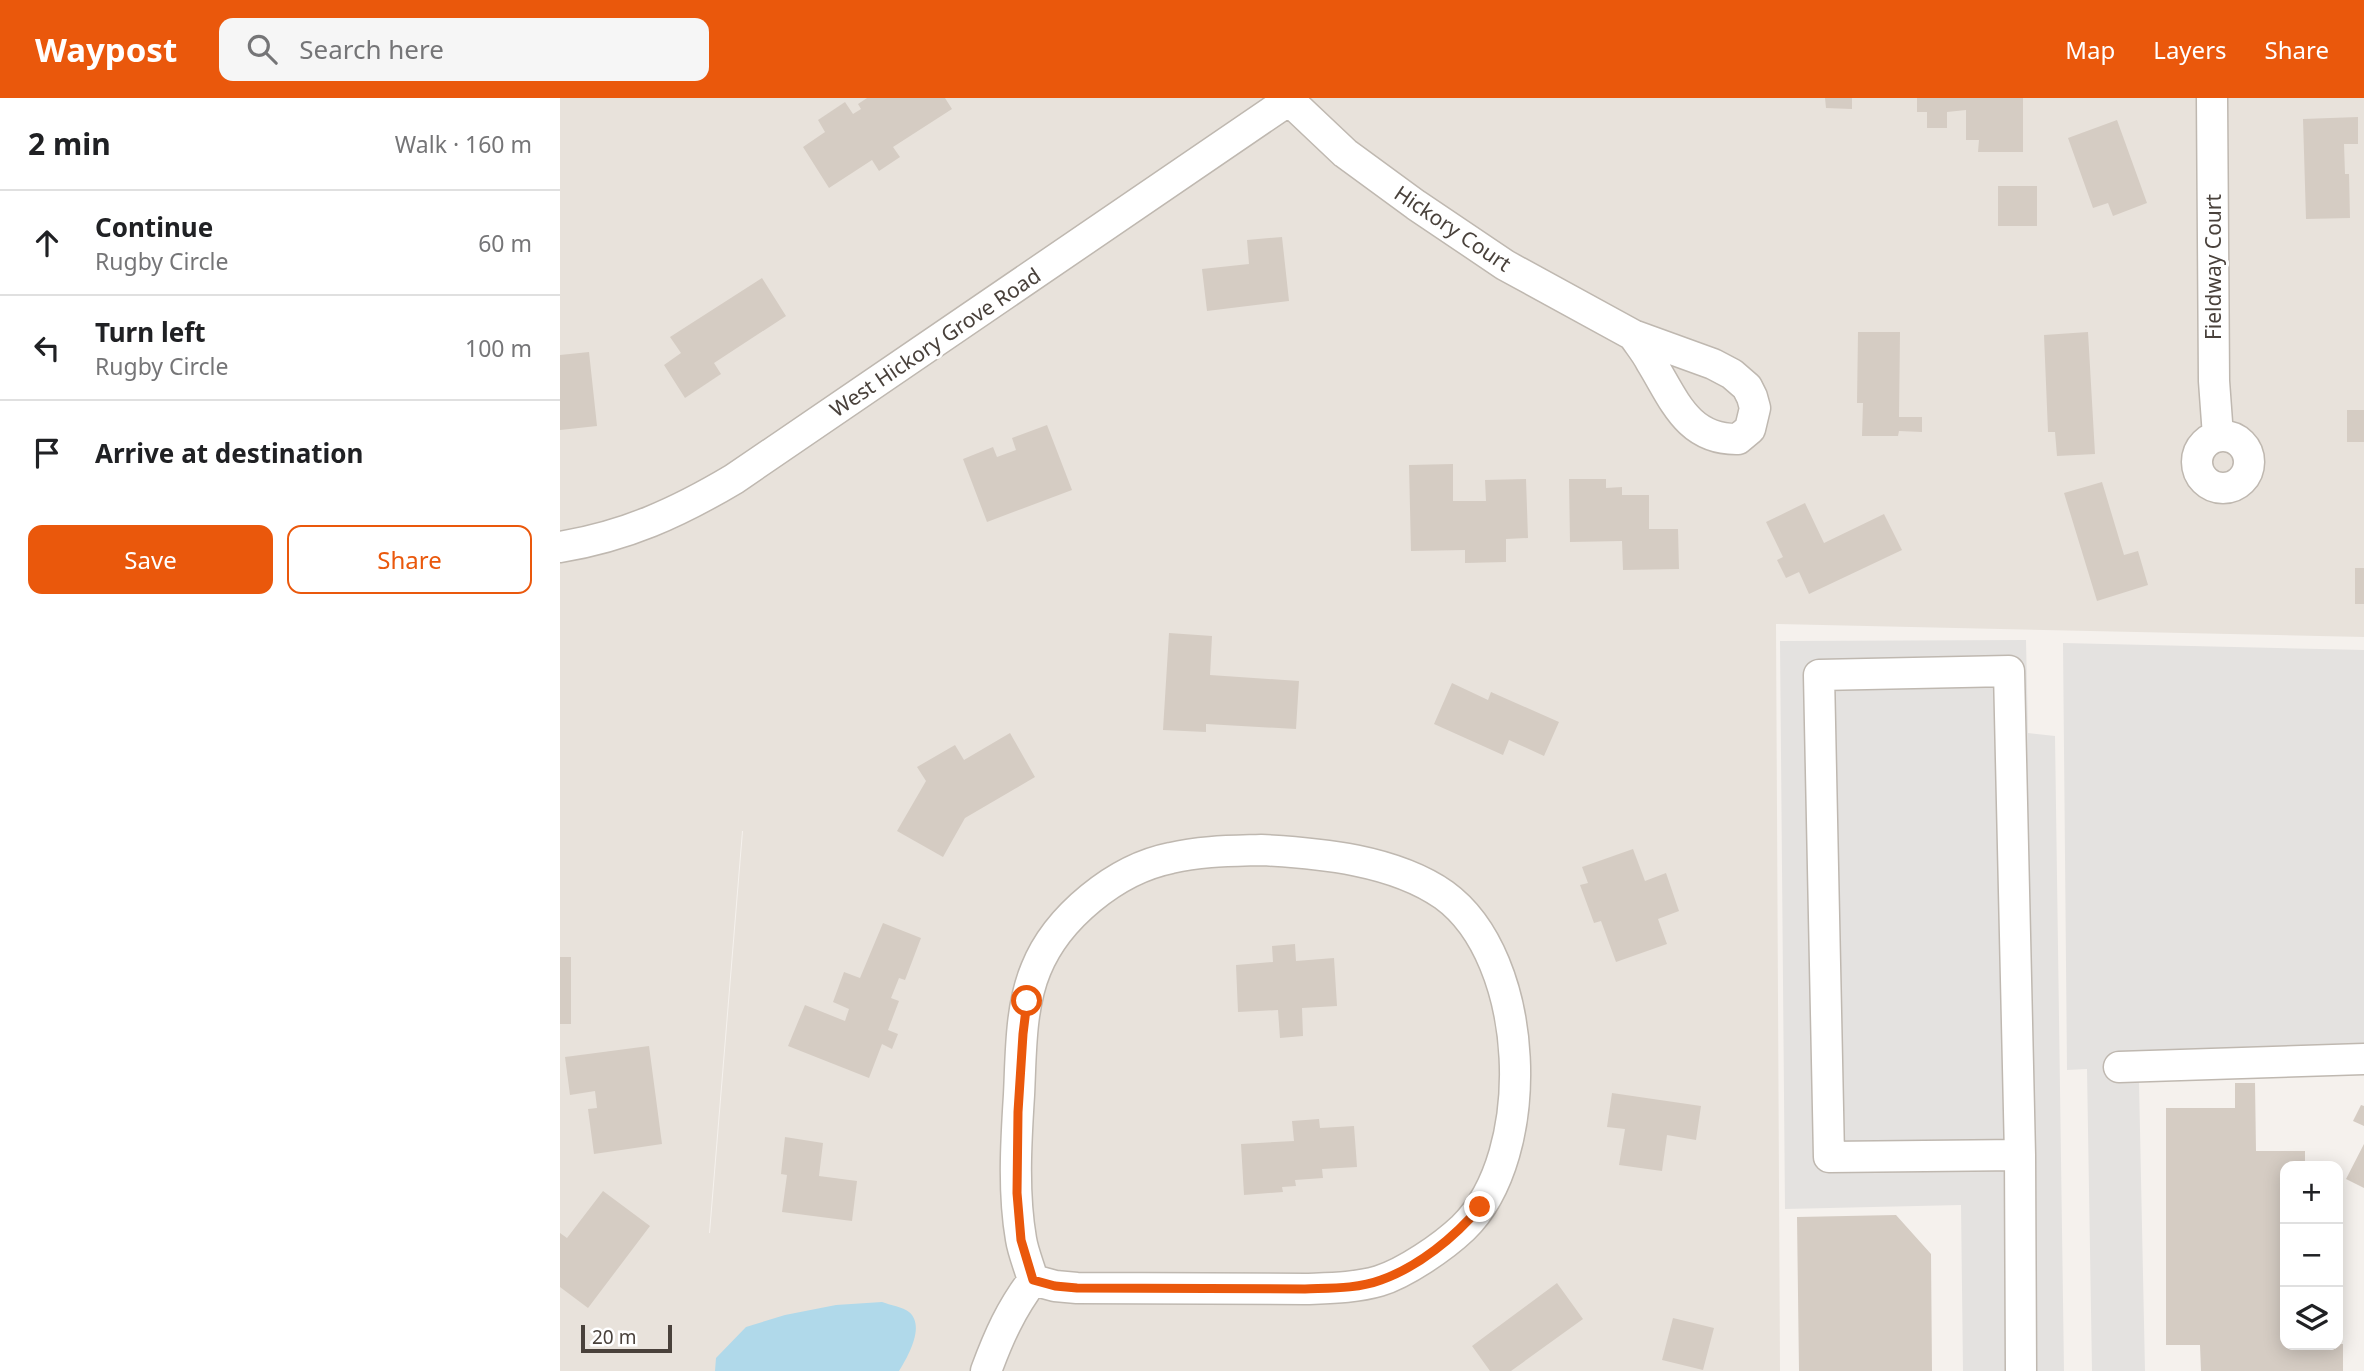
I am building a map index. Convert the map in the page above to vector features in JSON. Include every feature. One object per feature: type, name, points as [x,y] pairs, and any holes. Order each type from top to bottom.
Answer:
[{"type":"street","name":"Fieldway Court","points":[[2212,98],[2214,381],[2218,436]]},
{"type":"street","name":"Hickory Court","points":[[1291,99],[1345,153],[1435,218],[1505,265],[1633,335]]},
{"type":"street","name":"West Hickory Grove Road","points":[[560,547],[584,543],[655,521],[679,511],[734,479],[1291,99]]},
{"type":"street","points":[[2020,1156],[1829,1157],[1819,675],[2009,671],[2020,1156],[2021,1371]]},
{"type":"street","points":[[1261,850],[1334,856],[1379,867],[1422,883],[1461,909],[1483,940],[1501,978],[1514,1038],[1515,1072],[1511,1117],[1497,1173],[1480,1207],[1455,1234],[1402,1270],[1379,1281],[1342,1287],[1088,1288],[1055,1286],[1033,1280],[1021,1240],[1017,1193],[1023,1034],[1035,970],[1052,939],[1076,911],[1100,891],[1128,874],[1169,858],[1261,850]]},
{"type":"street","points":[[2119,1067],[2364,1059]]},
{"type":"street","points":[[986,1371],[1013,1306],[1033,1280]]},
{"type":"shaded area","points":[[560,98],[2364,98],[2364,637],[1776,624],[1780,1371],[560,1371]],"holes":[[[742,831],[710,1233],[709,1233]]]},
{"type":"shaded area","points":[[2026,640],[2028,733],[2055,736],[2064,1371],[1963,1371],[1961,1205],[1785,1209],[1780,641]]},
{"type":"shaded area","points":[[2063,643],[2364,650],[2364,1072],[2139,1082],[2145,1371],[2092,1371],[2087,1069],[2067,1070]]},
{"type":"water","points":[[882,1302],[909,1312],[916,1325],[913,1342],[899,1371],[715,1371],[716,1358],[746,1327],[785,1315],[836,1305]]},
{"type":"building","points":[[867,98],[945,98],[952,109],[893,147],[900,157],[879,171],[872,160],[829,188],[803,147],[825,132],[818,120],[845,102],[853,114],[861,109],[858,104]]},
{"type":"building","points":[[1825,98],[1852,98],[1852,109],[1826,108]]},
{"type":"building","points":[[1917,98],[2023,98],[2023,152],[1978,152],[1979,140],[1966,140],[1966,110],[1947,112],[1947,128],[1927,128],[1927,112],[1917,112]]},
{"type":"building","points":[[2358,117],[2358,144],[2344,144],[2345,174],[2349,174],[2350,218],[2306,219],[2303,119]]},
{"type":"building","points":[[2117,120],[2147,203],[2113,216],[2108,203],[2093,208],[2068,138]]},
{"type":"building","points":[[1998,186],[2037,186],[2037,226],[1998,226]]},
{"type":"building","points":[[1282,237],[1289,301],[1207,311],[1202,269],[1249,264],[1247,240]]},
{"type":"building","points":[[762,278],[786,316],[714,363],[721,374],[685,398],[664,365],[681,353],[670,337]]},
{"type":"building","points":[[1858,332],[1900,332],[1899,417],[1922,417],[1922,432],[1899,431],[1898,436],[1862,436],[1863,403],[1857,403]]},
{"type":"building","points":[[2088,332],[2095,454],[2057,456],[2055,432],[2048,432],[2044,335]]},
{"type":"building","points":[[589,352],[597,426],[560,430],[560,355]]},
{"type":"building","points":[[2347,410],[2364,410],[2364,442],[2347,442]]},
{"type":"building","points":[[1047,425],[1072,490],[987,522],[963,459],[993,447],[997,457],[1016,450],[1012,438]]},
{"type":"building","points":[[1453,464],[1453,501],[1486,501],[1485,480],[1526,479],[1528,538],[1506,539],[1506,562],[1465,563],[1465,550],[1411,551],[1409,465]]},
{"type":"building","points":[[1569,479],[1606,479],[1606,488],[1622,487],[1622,495],[1649,495],[1649,529],[1678,529],[1679,569],[1623,570],[1622,541],[1570,542]]},
{"type":"building","points":[[2102,482],[2124,555],[2138,551],[2148,585],[2097,601],[2064,493]]},
{"type":"building","points":[[1805,503],[1824,543],[1884,514],[1902,550],[1809,594],[1799,572],[1786,578],[1777,560],[1783,557],[1766,522]]},
{"type":"building","points":[[2355,568],[2364,568],[2364,604],[2355,604]]},
{"type":"building","points":[[1169,633],[1212,636],[1210,675],[1299,681],[1296,729],[1206,724],[1206,732],[1163,730]]},
{"type":"building","points":[[1452,683],[1488,700],[1491,692],[1559,722],[1544,756],[1509,740],[1503,755],[1434,724]]},
{"type":"building","points":[[1010,733],[1035,777],[965,818],[943,857],[897,831],[926,781],[917,767],[955,745],[964,760]]},
{"type":"building","points":[[1633,849],[1645,881],[1666,873],[1679,911],[1658,919],[1667,944],[1616,962],[1601,921],[1594,923],[1580,885],[1588,883],[1582,867]]},
{"type":"building","points":[[883,923],[921,938],[905,980],[899,978],[891,998],[899,1001],[888,1030],[898,1034],[892,1049],[882,1044],[869,1078],[788,1046],[805,1005],[845,1021],[849,1009],[833,1002],[844,972],[860,978]]},
{"type":"building","points":[[1295,944],[1296,961],[1334,958],[1337,1006],[1302,1008],[1303,1036],[1280,1038],[1278,1010],[1238,1012],[1236,965],[1273,962],[1272,946]]},
{"type":"building","points":[[560,957],[571,957],[571,1024],[560,1024]]},
{"type":"building","points":[[649,1046],[662,1144],[594,1154],[588,1109],[597,1108],[595,1091],[570,1095],[565,1057]]},
{"type":"building","points":[[2235,1083],[2255,1083],[2256,1151],[2305,1151],[2305,1161],[2280,1161],[2280,1350],[2343,1350],[2343,1371],[2201,1371],[2200,1345],[2166,1345],[2166,1108],[2235,1108]]},
{"type":"building","points":[[1612,1093],[1701,1106],[1696,1140],[1667,1135],[1662,1171],[1619,1165],[1625,1129],[1607,1127]]},
{"type":"building","points":[[2361,1105],[2364,1106],[2364,1126],[2353,1121]]},
{"type":"building","points":[[1319,1119],[1320,1128],[1354,1126],[1357,1167],[1322,1169],[1323,1178],[1295,1180],[1296,1186],[1282,1187],[1283,1192],[1244,1195],[1241,1144],[1294,1141],[1292,1121]]},
{"type":"building","points":[[785,1137],[823,1143],[819,1176],[857,1181],[852,1221],[782,1212],[787,1175],[781,1174]]},
{"type":"building","points":[[2364,1144],[2364,1188],[2346,1179]]},
{"type":"building","points":[[603,1191],[650,1226],[588,1308],[560,1287],[560,1233],[567,1238]]},
{"type":"building","points":[[1896,1215],[1931,1254],[1932,1371],[1799,1371],[1797,1217]]},
{"type":"building","points":[[1557,1283],[1583,1319],[1511,1371],[1490,1371],[1472,1346]]},
{"type":"building","points":[[1673,1318],[1714,1328],[1703,1370],[1662,1360]]},
{"type":"route","points":[[1027,1001],[1018,1112],[1017,1193],[1021,1240],[1033,1280],[1055,1286],[1121,1289],[1305,1289],[1379,1281],[1446,1242],[1480,1207]]}]
